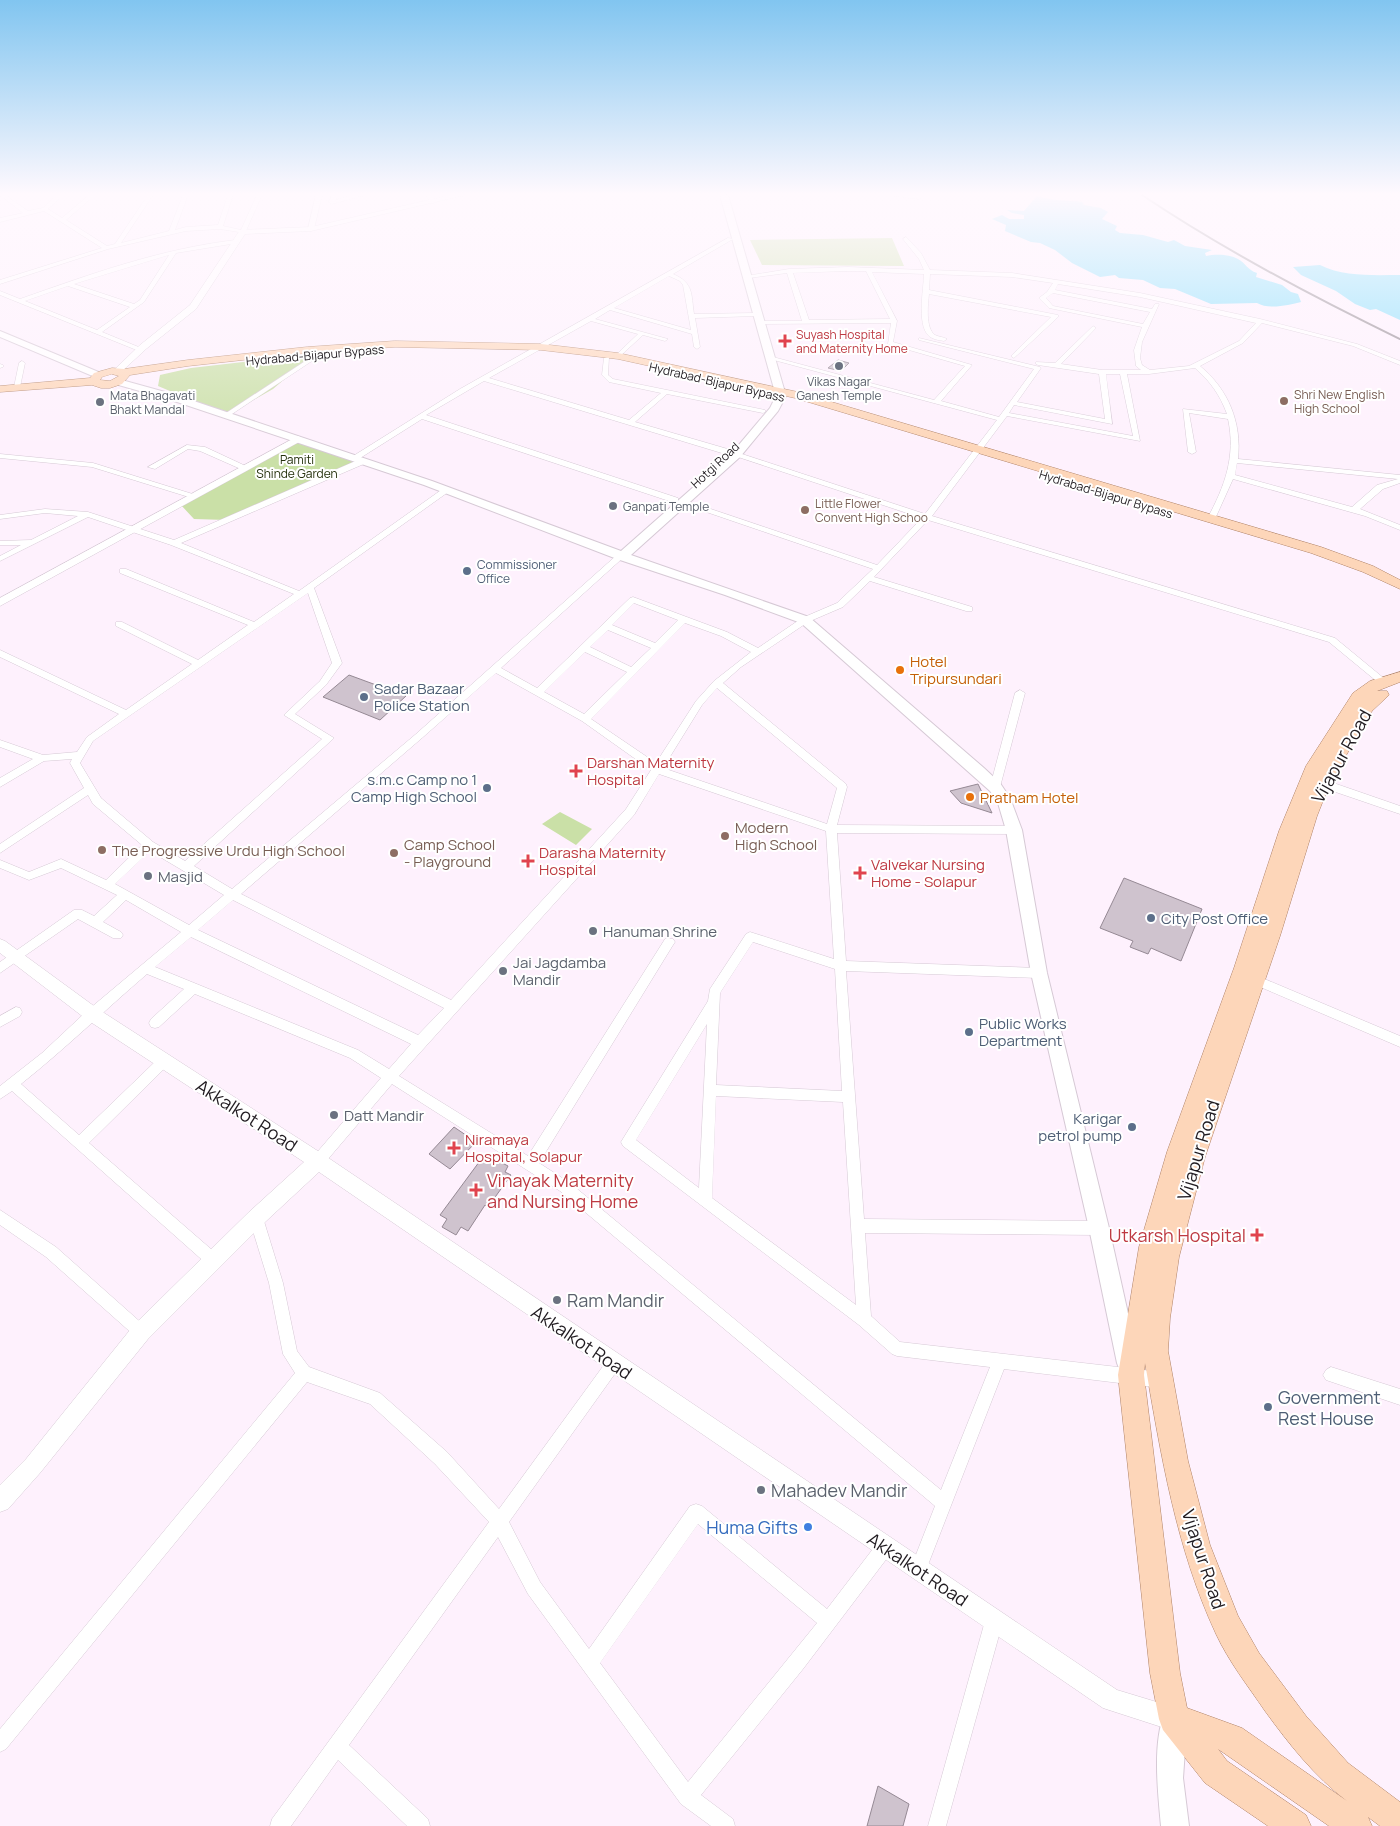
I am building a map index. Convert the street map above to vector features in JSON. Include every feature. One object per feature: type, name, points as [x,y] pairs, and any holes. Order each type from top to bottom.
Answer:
[{"type":"main road","points":[[743,280],[777,393]]},
{"type":"main road","points":[[750,280],[773,359],[777,393]]},
{"type":"main road","points":[[0,334],[96,378],[102,385],[121,376],[188,363],[307,350],[395,344],[538,349]]},
{"type":"main road","name":"Hydrabad-Bijapur Bypass","points":[[121,376],[321,353],[434,348],[538,349],[612,357],[777,393],[977,452],[1340,565],[1400,594]]},
{"type":"main road","points":[[121,376],[227,416],[447,490],[621,556],[730,592],[805,620],[995,788],[1005,802],[1014,830],[1039,973],[1099,1228],[1131,1375]]},
{"type":"main road","points":[[0,389],[96,378]]},
{"type":"main road","name":"Hotgi Road","points":[[732,454],[777,393]]},
{"type":"main road","name":"Hotgi Road","points":[[621,556],[632,549],[679,502],[732,454],[750,441],[777,393]]},
{"type":"main road","points":[[977,452],[1316,550],[1368,569],[1400,585]]},
{"type":"main road","name":"Vijapur Road","points":[[1394,682],[1366,708],[1322,783],[1296,852],[1255,980],[1194,1157],[1167,1257],[1158,1318],[1156,1351],[1175,1460],[1196,1545],[1227,1625],[1249,1663],[1295,1727],[1336,1774],[1400,1822]]},
{"type":"main road","name":"Vijapur Road","points":[[1295,1826],[1216,1772],[1174,1719],[1165,1673],[1131,1375],[1151,1246],[1173,1171],[1244,968],[1288,831],[1314,766],[1359,697],[1375,685],[1394,682]]},
{"type":"main road","points":[[1175,1826],[1170,1778],[1174,1719],[1231,1739],[1356,1826]]},
{"type":"street","points":[[19,301],[80,280]]},
{"type":"street","points":[[97,332],[142,301],[155,280]]},
{"type":"street","points":[[121,376],[139,350],[193,307],[210,280]]},
{"type":"street","points":[[174,543],[359,460],[421,416],[658,280]]},
{"type":"street","points":[[682,280],[686,285],[697,347]]},
{"type":"street","points":[[792,280],[806,322]]},
{"type":"street","points":[[874,280],[894,321],[890,343],[969,365],[936,402]]},
{"type":"street","points":[[926,280],[926,320],[932,336],[1014,356],[1038,366]]},
{"type":"street","points":[[1051,280],[1161,299],[1260,321],[1355,345],[1400,363]]},
{"type":"street","points":[[1057,281],[1052,291],[1042,298],[1051,307],[1146,326]]},
{"type":"street","points":[[69,284],[134,306]]},
{"type":"street","points":[[925,291],[1056,316],[1014,356]]},
{"type":"street","points":[[1052,291],[1154,311]]},
{"type":"street","points":[[0,293],[139,350]]},
{"type":"street","points":[[1149,372],[1139,366],[1135,356],[1137,346],[1146,326],[1161,299]]},
{"type":"street","points":[[608,308],[694,333]]},
{"type":"street","points":[[691,316],[754,315]]},
{"type":"street","points":[[589,319],[665,339]]},
{"type":"street","points":[[762,323],[894,321]]},
{"type":"street","points":[[921,339],[1038,366],[1056,366],[1102,372],[1149,372],[1190,368],[1241,342],[1260,321]]},
{"type":"street","points":[[1056,366],[1093,328]]},
{"type":"street","points":[[642,333],[612,357],[605,375],[610,381],[763,411]]},
{"type":"street","points":[[227,416],[321,353]]},
{"type":"street","points":[[773,359],[936,402],[1003,417],[1137,438],[1123,372]]},
{"type":"street","points":[[17,387],[22,362]]},
{"type":"street","points":[[1195,365],[1212,380],[1223,396],[1231,417],[1235,438],[1234,461],[1230,476],[1211,519]]},
{"type":"street","points":[[0,1501],[34,1466],[141,1332],[256,1218],[318,1161],[420,1042],[630,812],[699,703],[717,683],[738,664],[805,620],[840,605],[879,568],[927,517],[1003,417],[1038,366]]},
{"type":"street","points":[[1013,403],[1109,422],[1102,372]]},
{"type":"street","points":[[484,379],[732,454],[927,517],[1332,640],[1394,682]]},
{"type":"street","points":[[630,424],[666,392]]},
{"type":"street","points":[[1192,452],[1185,410],[1231,417]]},
{"type":"street","points":[[421,416],[879,568]]},
{"type":"street","points":[[0,602],[298,440]]},
{"type":"street","points":[[152,467],[187,447],[202,449],[246,468]]},
{"type":"street","points":[[0,456],[93,465],[195,496]]},
{"type":"street","points":[[1234,461],[1400,479]]},
{"type":"street","points":[[1230,476],[1368,514],[1400,528]]},
{"type":"street","points":[[1354,510],[1380,487],[1400,479]]},
{"type":"street","points":[[447,490],[90,739],[75,763],[97,801],[149,845],[233,895],[453,1007]]},
{"type":"street","points":[[0,517],[45,511],[88,514],[174,543],[300,594]]},
{"type":"street","points":[[0,559],[88,514]]},
{"type":"street","points":[[0,543],[33,542]]},
{"type":"street","points":[[0,1093],[46,1057],[92,1014],[496,669],[621,556]]},
{"type":"street","points":[[123,571],[255,625]]},
{"type":"street","points":[[868,578],[969,609]]},
{"type":"street","points":[[186,868],[329,738],[290,716],[323,683],[337,663],[310,587]]},
{"type":"street","points":[[538,692],[634,600],[724,634],[757,651]]},
{"type":"street","points":[[585,719],[684,619]]},
{"type":"street","points":[[119,624],[198,664]]},
{"type":"street","points":[[607,626],[656,647]]},
{"type":"street","points":[[584,648],[633,671]]},
{"type":"street","points":[[0,653],[126,714]]},
{"type":"street","points":[[496,669],[585,719],[658,770],[831,829],[1014,830]]},
{"type":"street","points":[[717,683],[842,787],[831,829],[864,1320]]},
{"type":"street","points":[[995,788],[1020,693]]},
{"type":"street","points":[[0,743],[42,758],[80,755]]},
{"type":"street","points":[[0,783],[42,758]]},
{"type":"street","points":[[1322,783],[1400,810]]},
{"type":"street","points":[[0,849],[90,789]]},
{"type":"street","points":[[107,885],[149,845]]},
{"type":"street","points":[[0,864],[28,876],[61,863],[125,894],[189,931],[420,1042]]},
{"type":"street","points":[[95,922],[125,894]]},
{"type":"street","points":[[0,968],[78,913],[117,935]]},
{"type":"street","points":[[705,1201],[714,992],[750,937],[840,966],[1039,973]]},
{"type":"street","points":[[530,1165],[669,942]]},
{"type":"street","name":"Akkalkot Road","points":[[0,945],[92,1014],[318,1161],[1111,1700],[1174,1719]]},
{"type":"street","points":[[147,969],[354,1054],[565,1187],[944,1503]]},
{"type":"street","points":[[1255,980],[1400,1042]]},
{"type":"street","points":[[154,1023],[194,988]]},
{"type":"street","points":[[713,1002],[628,1142],[864,1320],[897,1349],[1161,1380]]},
{"type":"street","points":[[0,1022],[16,1012]]},
{"type":"street","points":[[80,1144],[164,1061]]},
{"type":"street","points":[[12,1084],[214,1261]]},
{"type":"street","points":[[709,1090],[849,1096]]},
{"type":"street","points":[[0,1217],[51,1252],[141,1332]]},
{"type":"street","points":[[256,1218],[276,1283],[290,1354],[304,1373],[375,1398],[441,1458],[499,1520],[534,1588],[688,1797],[726,1826]]},
{"type":"street","points":[[857,1226],[1099,1228]]},
{"type":"street","points":[[918,1570],[1000,1361]]},
{"type":"street","points":[[279,1826],[614,1363]]},
{"type":"street","points":[[0,1742],[304,1373]]},
{"type":"street","points":[[1331,1374],[1400,1397]]},
{"type":"street","points":[[590,1664],[696,1512],[829,1622]]},
{"type":"street","points":[[688,1797],[829,1622],[885,1547]]},
{"type":"street","points":[[937,1826],[994,1621]]},
{"type":"street","points":[[336,1746],[421,1826]]},
{"type":"green space","points":[[314,354],[273,389],[227,415],[158,386],[160,375],[191,368]]},
{"type":"green space","name":"Pamiti Shinde Garden","points":[[298,439],[363,461],[227,520],[194,519],[180,504]]},
{"type":"green space","points":[[560,812],[592,829],[576,845],[542,824]]},
{"type":"water","points":[[1143,280],[1266,280],[1282,285],[1291,292],[1298,294],[1301,302],[1273,307],[1257,303],[1211,304],[1175,289],[1160,288]]},
{"type":"water","points":[[1312,280],[1400,280],[1400,320],[1376,309],[1370,310],[1355,304],[1336,291]]},
{"type":"building","name":"Vikas Nagar Ganesh Temple","points":[[838,360],[849,363],[841,371],[828,368]]},
{"type":"building","name":"Sadar Bazaar Police Station","points":[[349,675],[406,696],[380,720],[323,697]]},
{"type":"building","name":"Pratham Hotel","points":[[978,784],[992,813],[961,803],[950,791]]},
{"type":"building","name":"City Post Office","points":[[1124,878],[1202,909],[1181,961],[1151,948],[1148,954],[1130,947],[1133,941],[1100,928]]},
{"type":"building","points":[[454,1127],[476,1142],[450,1169],[429,1154]]},
{"type":"building","points":[[485,1154],[508,1166],[505,1172],[511,1175],[488,1207],[485,1205],[468,1231],[461,1227],[456,1235],[442,1227],[447,1219],[440,1215]]},
{"type":"building","points":[[878,1786],[909,1804],[903,1826],[867,1826]]},
{"type":"railway","points":[[1284,280],[1400,339]]},
{"type":"place","name":"Suyash Hospital and Maternity Home","points":[[785,341]]},
{"type":"place","name":"Vikas Nagar Ganesh Temple","points":[[839,366]]},
{"type":"place","name":"Shri New English High School","points":[[1284,401]]},
{"type":"place","name":"Mata Bhagavati Bhakt Mandal","points":[[100,402]]},
{"type":"place","name":"Ganpati Temple","points":[[613,506]]},
{"type":"place","name":"Little Flower Convent High Schoo","points":[[805,510]]},
{"type":"place","name":"Commissioner Office","points":[[467,571]]},
{"type":"place","name":"Hotel Tripursundari","points":[[900,670]]},
{"type":"place","name":"Sadar Bazaar Police Station","points":[[364,697]]},
{"type":"place","name":"Darshan Maternity Hospital","points":[[576,771]]},
{"type":"place","name":"s.m.c Camp no 1 Camp High School","points":[[487,788]]},
{"type":"place","name":"Pratham Hotel","points":[[970,797]]},
{"type":"place","name":"Modern High School","points":[[725,836]]},
{"type":"place","name":"The Progressive Urdu High School","points":[[102,850]]},
{"type":"place","name":"Camp School - Playground","points":[[394,853]]},
{"type":"place","name":"Darasha Maternity Hospital","points":[[528,861]]},
{"type":"place","name":"Valvekar Nursing Home - Solapur","points":[[860,873]]},
{"type":"place","name":"Masjid","points":[[148,876]]},
{"type":"place","name":"City Post Office","points":[[1151,918]]},
{"type":"place","name":"Hanuman Shrine","points":[[593,931]]},
{"type":"place","name":"Jai Jagdamba Mandir","points":[[503,971]]},
{"type":"place","name":"Public Works Department","points":[[969,1032]]},
{"type":"place","name":"Datt Mandir","points":[[334,1115]]},
{"type":"place","name":"Karigar petrol pump","points":[[1132,1127]]},
{"type":"place","name":"Niramaya Hospital, Solapur","points":[[454,1148]]},
{"type":"place","name":"Vinayak Maternity and Nursing Home","points":[[476,1190]]},
{"type":"place","name":"Utkarsh Hospital","points":[[1257,1235]]},
{"type":"place","name":"Ram Mandir","points":[[557,1300]]},
{"type":"place","name":"Government Rest House","points":[[1268,1407]]},
{"type":"place","name":"Mahadev Mandir","points":[[761,1490]]},
{"type":"place","name":"Huma Gifts","points":[[808,1527]]}]
